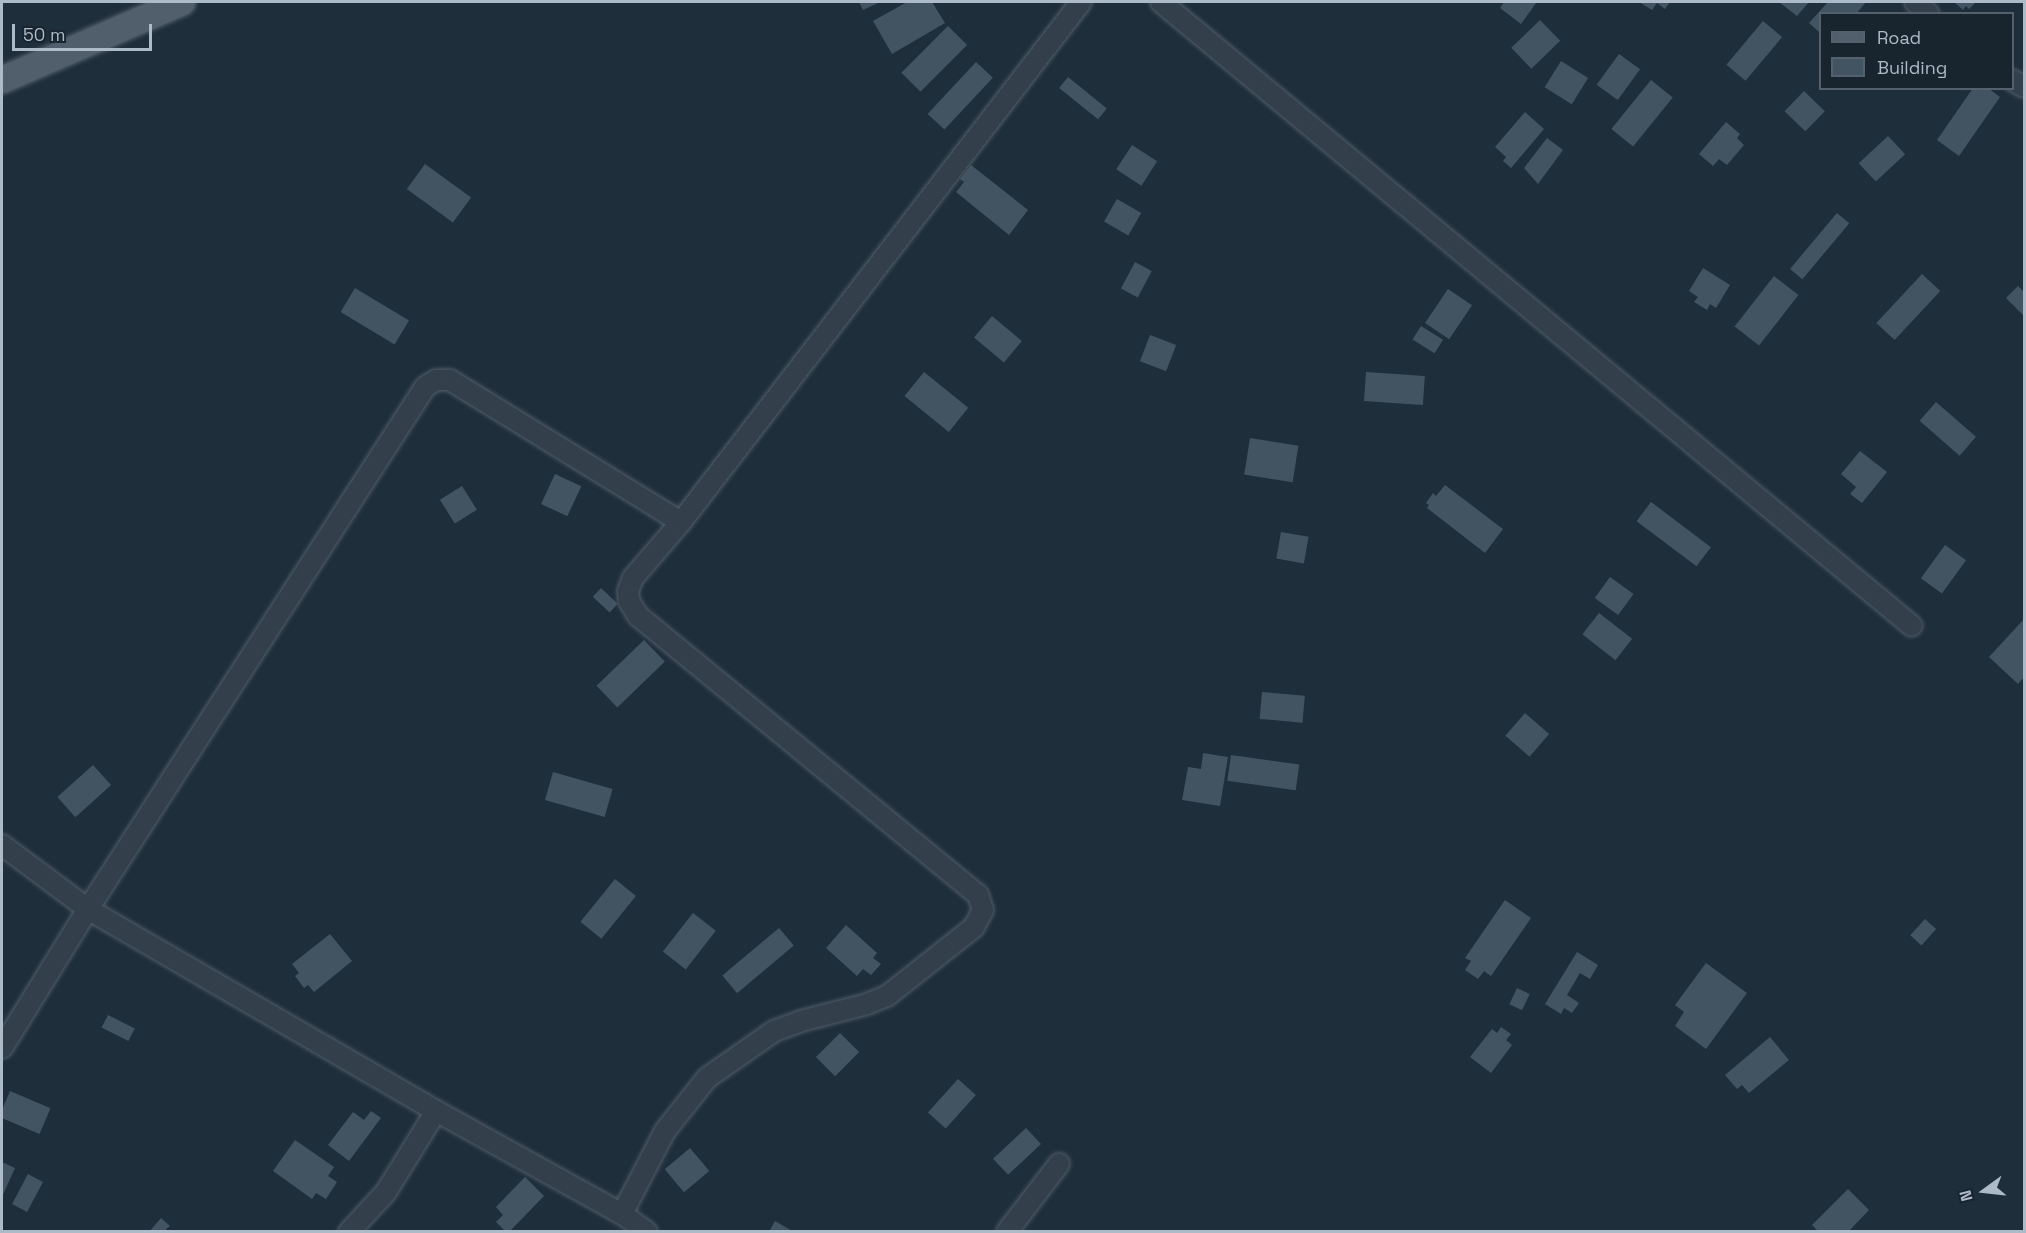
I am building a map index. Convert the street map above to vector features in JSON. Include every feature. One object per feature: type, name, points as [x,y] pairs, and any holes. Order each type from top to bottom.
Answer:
[{"type":"main road","points":[[2,80],[182,2]]},
{"type":"street","points":[[622,1214],[665,1131],[707,1078],[774,1031],[886,996],[974,927],[982,910],[978,895],[638,616],[629,601],[628,591],[633,578],[681,522],[1081,2]]},
{"type":"street","points":[[1161,2],[1912,626]]},
{"type":"street","points":[[1915,2],[1927,12]]},
{"type":"street","points":[[2,1048],[88,909],[425,387],[436,380],[450,380],[681,522]]},
{"type":"street","points":[[2,845],[88,909],[436,1110],[622,1214],[645,1231]]},
{"type":"street","points":[[349,1232],[386,1192],[436,1110]]},
{"type":"street","points":[[1007,1232],[1059,1164]]},
{"type":"building","points":[[859,2],[880,2],[863,10]]},
{"type":"building","points":[[907,2],[932,2],[945,23],[892,54],[873,21]]},
{"type":"building","points":[[1504,2],[1536,3],[1521,24],[1500,8]]},
{"type":"building","points":[[1639,2],[1670,2],[1665,9],[1657,3],[1652,10]]},
{"type":"building","points":[[1779,2],[1809,2],[1797,16]]},
{"type":"building","points":[[1828,2],[1866,2],[1858,12],[1819,12],[1819,32],[1809,23]]},
{"type":"building","points":[[1954,2],[1976,2],[1969,9],[1966,6],[1963,10]]},
{"type":"building","points":[[1540,20],[1560,41],[1531,69],[1511,48]]},
{"type":"building","points":[[1763,21],[1782,37],[1746,81],[1726,65]]},
{"type":"building","points":[[948,26],[967,45],[920,92],[901,73]]},
{"type":"building","points":[[1619,54],[1640,69],[1618,100],[1597,85]]},
{"type":"building","points":[[1561,61],[1588,78],[1572,104],[1545,87]]},
{"type":"building","points":[[976,62],[993,78],[944,130],[928,114]]},
{"type":"building","points":[[1068,77],[1107,108],[1098,119],[1059,88]]},
{"type":"building","points":[[1651,80],[1673,98],[1633,147],[1611,129]]},
{"type":"building","points":[[1972,90],[1991,90],[2000,97],[1959,156],[1937,140]]},
{"type":"building","points":[[1804,91],[1825,111],[1805,131],[1785,111]]},
{"type":"building","points":[[1525,112],[1544,129],[1511,168],[1503,161],[1506,157],[1495,147]]},
{"type":"building","points":[[1726,122],[1740,134],[1737,138],[1744,145],[1727,165],[1719,159],[1713,166],[1699,154]]},
{"type":"building","points":[[1888,136],[1905,154],[1876,182],[1859,163]]},
{"type":"building","points":[[1547,138],[1563,150],[1538,184],[1524,168]]},
{"type":"building","points":[[1132,145],[1157,161],[1141,186],[1116,169]]},
{"type":"building","points":[[425,164],[471,198],[453,223],[407,189]]},
{"type":"building","points":[[971,165],[1028,210],[1009,235],[956,192],[964,182],[960,179]]},
{"type":"building","points":[[1117,199],[1141,213],[1128,236],[1104,222]]},
{"type":"building","points":[[1837,213],[1849,223],[1802,279],[1790,269]]},
{"type":"building","points":[[1135,262],[1152,271],[1138,297],[1121,288]]},
{"type":"building","points":[[1703,268],[1730,285],[1716,308],[1710,304],[1707,310],[1694,302],[1698,297],[1689,291]]},
{"type":"building","points":[[1922,274],[1940,291],[1895,340],[1876,323]]},
{"type":"building","points":[[1774,276],[1798,295],[1759,346],[1735,326]]},
{"type":"building","points":[[2018,286],[2024,292],[2024,316],[2006,298]]},
{"type":"building","points":[[355,288],[409,320],[395,344],[341,312]]},
{"type":"building","points":[[1448,289],[1472,305],[1449,339],[1425,323]]},
{"type":"building","points":[[992,316],[1022,341],[1004,363],[974,337]]},
{"type":"building","points":[[1421,326],[1443,340],[1435,353],[1413,340]]},
{"type":"building","points":[[1150,335],[1176,345],[1166,371],[1140,361]]},
{"type":"building","points":[[924,372],[968,408],[949,432],[904,396]]},
{"type":"building","points":[[1366,372],[1425,376],[1423,405],[1364,401]]},
{"type":"building","points":[[1936,402],[1976,437],[1960,456],[1920,421]]},
{"type":"building","points":[[1250,438],[1298,446],[1293,482],[1244,475]]},
{"type":"building","points":[[1860,451],[1887,472],[1862,503],[1850,494],[1856,487],[1841,474]]},
{"type":"building","points":[[555,474],[581,486],[567,516],[541,504]]},
{"type":"building","points":[[1445,485],[1503,529],[1485,553],[1427,508],[1429,505],[1426,503],[1433,493],[1436,496]]},
{"type":"building","points":[[462,486],[477,510],[455,524],[440,500]]},
{"type":"building","points":[[1651,502],[1711,547],[1696,566],[1637,521]]},
{"type":"building","points":[[1281,532],[1309,537],[1304,563],[1276,559]]},
{"type":"building","points":[[1945,545],[1966,560],[1942,593],[1921,578]]},
{"type":"building","points":[[1610,577],[1633,594],[1618,615],[1595,598]]},
{"type":"building","points":[[601,588],[618,604],[610,612],[593,597]]},
{"type":"building","points":[[1599,613],[1632,639],[1615,660],[1582,634]]},
{"type":"building","points":[[2024,619],[2024,677],[2018,684],[1989,657]]},
{"type":"building","points":[[644,640],[665,662],[617,707],[597,686]]},
{"type":"building","points":[[1262,692],[1305,696],[1302,723],[1260,719]]},
{"type":"building","points":[[1525,713],[1549,734],[1529,757],[1505,736]]},
{"type":"building","points":[[1203,753],[1228,757],[1220,806],[1182,800],[1188,767],[1201,769]]},
{"type":"building","points":[[1231,755],[1299,765],[1296,790],[1227,781]]},
{"type":"building","points":[[93,765],[111,785],[75,817],[57,797]]},
{"type":"building","points":[[553,772],[613,789],[605,817],[545,800]]},
{"type":"building","points":[[615,879],[636,896],[601,939],[580,922]]},
{"type":"building","points":[[1505,900],[1531,918],[1491,976],[1484,971],[1478,979],[1465,970],[1471,961],[1465,958]]},
{"type":"building","points":[[693,913],[716,931],[686,969],[663,952]]},
{"type":"building","points":[[1925,919],[1936,929],[1921,945],[1910,935]]},
{"type":"building","points":[[846,925],[877,953],[873,958],[881,964],[871,975],[863,969],[857,976],[826,948]]},
{"type":"building","points":[[779,928],[794,946],[737,993],[722,976]]},
{"type":"building","points":[[330,934],[352,961],[314,992],[308,985],[304,988],[295,976],[299,973],[292,964]]},
{"type":"building","points":[[1577,952],[1598,965],[1590,979],[1580,973],[1567,995],[1579,1003],[1572,1013],[1564,1008],[1561,1014],[1545,1004]]},
{"type":"building","points":[[1706,963],[1747,993],[1706,1049],[1675,1026],[1684,1012],[1675,1005]]},
{"type":"building","points":[[1517,988],[1530,994],[1522,1010],[1509,1004]]},
{"type":"building","points":[[108,1015],[135,1029],[128,1041],[102,1027]]},
{"type":"building","points":[[1501,1027],[1511,1034],[1506,1040],[1512,1045],[1491,1073],[1470,1057],[1492,1029],[1497,1033]]},
{"type":"building","points":[[840,1033],[859,1052],[835,1076],[816,1057]]},
{"type":"building","points":[[1770,1037],[1789,1060],[1749,1093],[1742,1085],[1737,1089],[1725,1075]]},
{"type":"building","points":[[958,1079],[976,1095],[946,1129],[928,1112]]},
{"type":"building","points":[[10,1091],[51,1108],[40,1134],[2,1118],[2,1110]]},
{"type":"building","points":[[371,1111],[381,1118],[349,1161],[328,1145],[353,1112],[364,1120]]},
{"type":"building","points":[[1026,1128],[1041,1144],[1008,1175],[993,1159]]},
{"type":"building","points":[[295,1140],[334,1167],[328,1176],[337,1182],[326,1199],[316,1193],[312,1199],[273,1171]]},
{"type":"building","points":[[690,1148],[709,1171],[684,1192],[665,1169]]},
{"type":"building","points":[[2,1162],[15,1168],[2,1197]]},
{"type":"building","points":[[28,1174],[43,1182],[27,1212],[12,1204]]},
{"type":"building","points":[[525,1177],[544,1196],[509,1232],[506,1232],[496,1222],[503,1215],[496,1207]]},
{"type":"building","points":[[1848,1189],[1869,1210],[1848,1232],[1819,1232],[1812,1225]]},
{"type":"building","points":[[161,1218],[170,1226],[166,1229],[169,1232],[149,1232]]},
{"type":"building","points":[[775,1221],[794,1232],[769,1232]]}]
